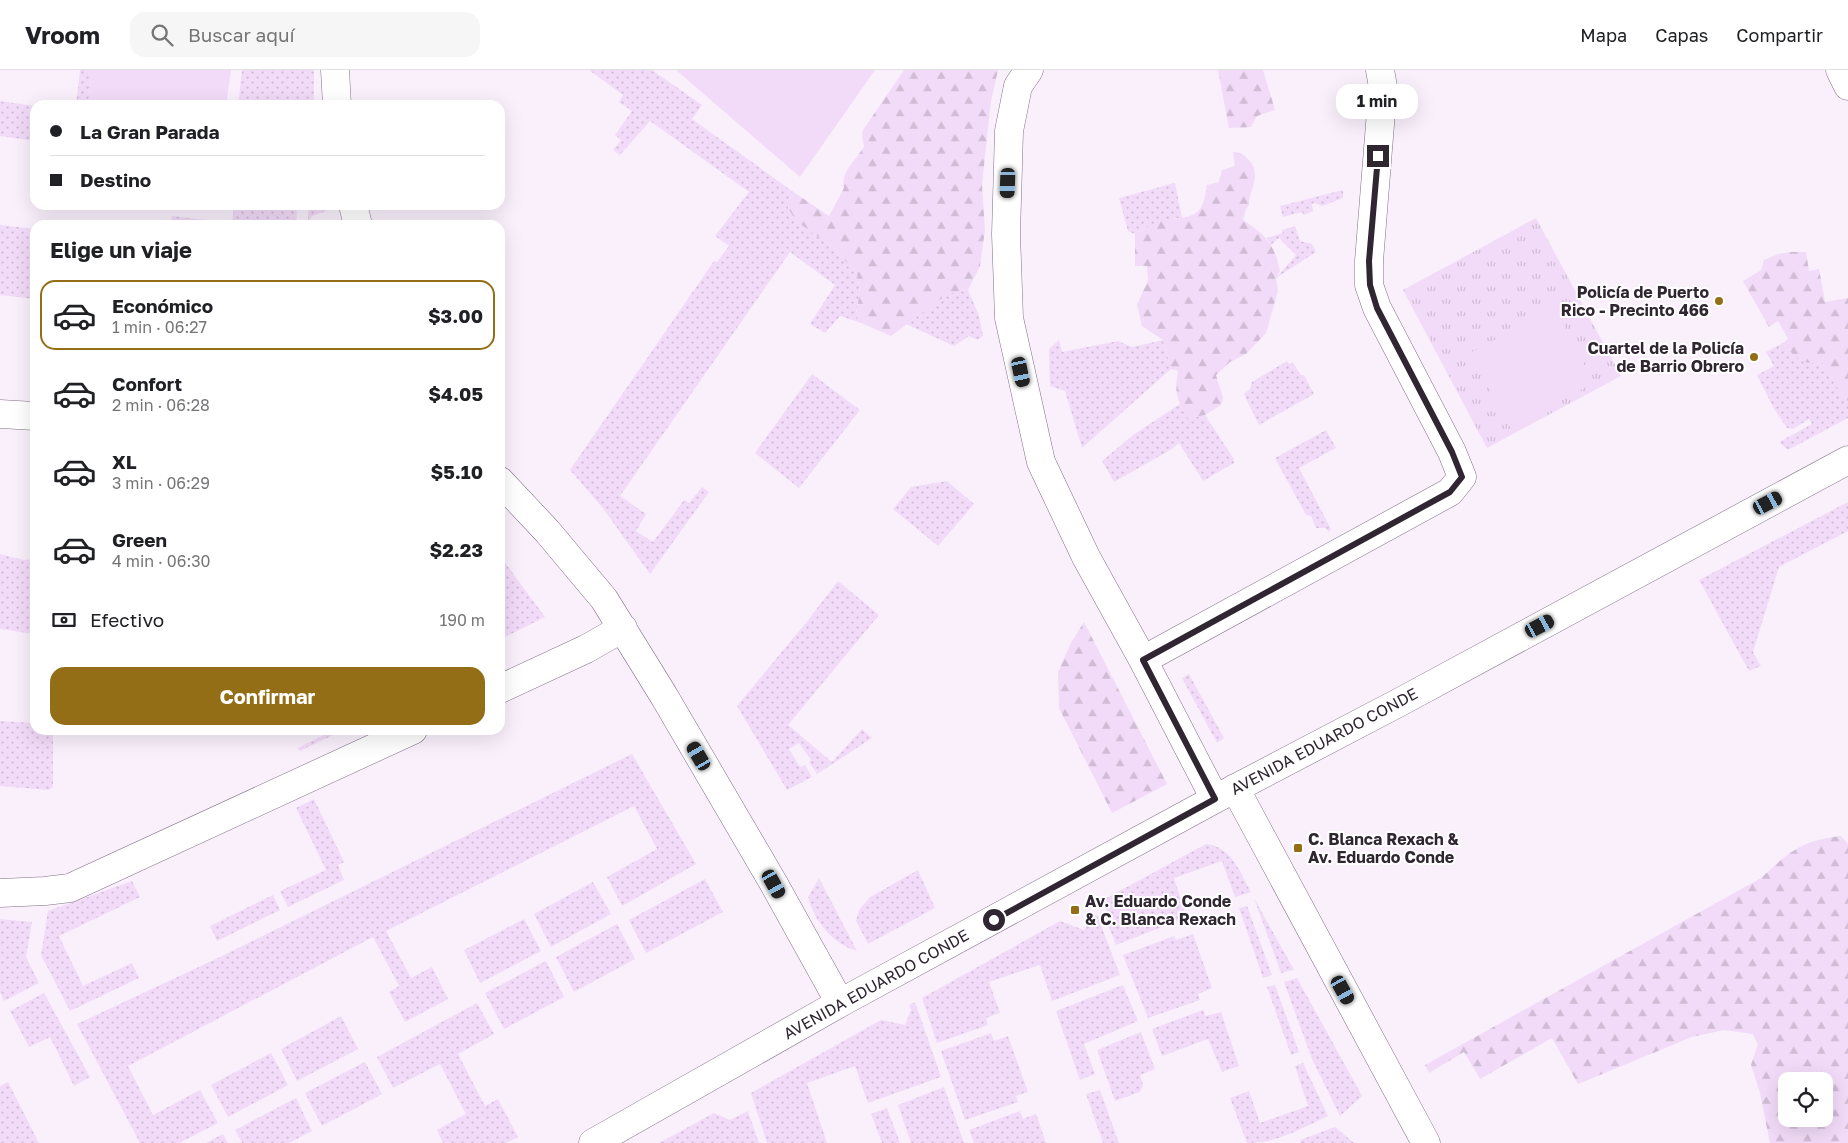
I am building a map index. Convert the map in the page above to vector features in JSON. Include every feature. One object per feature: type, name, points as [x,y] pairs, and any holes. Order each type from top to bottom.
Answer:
[{"type":"street","points":[[335,70],[337,100]]},
{"type":"street","points":[[1029,70],[1018,86],[1009,131],[1006,234],[1009,318],[1041,462],[1086,557],[1143,660],[1225,794],[1426,1143]]},
{"type":"street","points":[[1143,660],[1450,492],[1462,477],[1452,452],[1377,308],[1370,285],[1369,261],[1384,87],[1380,70]]},
{"type":"street","points":[[0,414],[30,416]]},
{"type":"street","name":"AVENIDA EDUARDO CONDE","points":[[593,1143],[840,1003],[1848,460]]},
{"type":"street","points":[[505,486],[568,554],[604,599],[623,628],[774,884],[840,1003]]},
{"type":"street","points":[[505,687],[586,649],[623,628]]},
{"type":"street","points":[[0,893],[70,888],[402,735]]},
{"type":"green space","points":[[80,70],[92,70],[89,100],[77,100]]},
{"type":"green space","points":[[92,70],[231,70],[227,100],[89,100]]},
{"type":"green space","points":[[242,70],[314,70],[314,100],[239,100]]},
{"type":"green space","points":[[589,70],[652,70],[702,105],[692,119],[792,191],[788,208],[796,221],[833,247],[857,274],[860,292],[856,312],[859,322],[840,316],[825,333],[810,324],[835,285],[790,252],[620,496],[646,514],[636,531],[653,542],[684,500],[689,503],[702,487],[709,492],[650,574],[602,507],[570,470],[714,261],[717,262],[729,246],[715,236],[749,192],[650,121],[620,155],[613,150],[621,140],[615,135],[632,111],[619,102],[623,95]]},
{"type":"green space","points":[[676,70],[875,70],[800,177]]},
{"type":"green space","points":[[904,70],[998,70],[991,101],[982,184],[985,230],[980,266],[968,290],[949,293],[891,336],[859,322],[856,313],[860,292],[857,274],[833,247],[796,221],[788,208],[792,191],[829,216],[844,188],[843,183],[846,172],[864,147],[863,130]]},
{"type":"green space","points":[[1218,70],[1263,70],[1275,110],[1257,116],[1251,127],[1229,128]]},
{"type":"green space","points":[[0,101],[30,105],[30,140],[0,136]]},
{"type":"green space","points":[[1233,152],[1246,157],[1254,170],[1255,176],[1249,205],[1243,220],[1263,235],[1275,253],[1280,271],[1276,278],[1278,291],[1266,333],[1246,354],[1230,362],[1216,375],[1223,398],[1221,405],[1205,415],[1188,418],[1177,396],[1178,371],[1171,369],[1163,340],[1142,326],[1137,305],[1148,280],[1147,266],[1135,266],[1135,234],[1160,221],[1187,217],[1197,212],[1205,198],[1207,185],[1219,182],[1222,170],[1235,166]]},
{"type":"green space","points":[[1175,183],[1182,218],[1169,219],[1135,234],[1128,231],[1119,198]]},
{"type":"green space","points":[[1343,190],[1343,198],[1322,206],[1315,203],[1312,204],[1313,211],[1304,215],[1302,212],[1283,217],[1280,206]]},
{"type":"green space","points":[[233,210],[297,210],[296,220],[232,220]]},
{"type":"green space","points":[[308,210],[327,210],[312,216],[310,220],[308,220]]},
{"type":"green space","points":[[172,216],[206,220],[172,220]]},
{"type":"green space","points":[[1536,218],[1621,376],[1487,448],[1403,290]]},
{"type":"green space","points":[[0,225],[30,228],[30,298],[0,295]]},
{"type":"green space","points":[[1295,226],[1300,241],[1312,244],[1316,252],[1276,278],[1296,255],[1279,238],[1271,245],[1267,238],[1283,233],[1282,230]]},
{"type":"green space","points":[[1806,252],[1809,271],[1819,269],[1825,302],[1848,298],[1848,401],[1823,363],[1810,363],[1800,360],[1788,349],[1783,343],[1788,339],[1778,321],[1769,327],[1743,281],[1761,270],[1764,260],[1778,254]]},
{"type":"green space","points":[[968,290],[979,316],[983,336],[978,340],[969,336],[954,346],[906,324],[949,293]]},
{"type":"green space","points":[[1554,308],[1594,383],[1510,427],[1470,353]]},
{"type":"green space","points":[[1059,340],[1062,352],[1118,341],[1132,347],[1163,340],[1171,369],[1082,448],[1065,391],[1050,386],[1049,349]]},
{"type":"green space","points":[[1783,343],[1792,353],[1805,362],[1823,363],[1848,401],[1848,418],[1788,450],[1779,442],[1812,424],[1809,419],[1793,429],[1787,428],[1774,409],[1757,375],[1774,366],[1766,352]]},
{"type":"green space","points":[[1287,361],[1289,364],[1293,363],[1301,375],[1304,375],[1314,394],[1259,425],[1244,394],[1250,389],[1252,382]]},
{"type":"green space","points":[[812,374],[860,410],[799,488],[755,453]]},
{"type":"green space","points":[[1180,404],[1188,418],[1205,415],[1234,459],[1234,463],[1203,481],[1179,443],[1172,449],[1114,482],[1102,461],[1133,435]]},
{"type":"green space","points":[[1326,430],[1336,448],[1299,468],[1331,529],[1329,532],[1325,528],[1316,528],[1311,516],[1306,515],[1275,458]]},
{"type":"green space","points":[[947,481],[974,504],[938,546],[893,509],[911,487]]},
{"type":"green space","points":[[1848,502],[1848,531],[1779,567],[1753,652],[1761,666],[1749,671],[1699,580]]},
{"type":"green space","points":[[0,554],[24,560],[30,559],[30,633],[0,629]]},
{"type":"green space","points":[[505,563],[545,617],[505,637]]},
{"type":"green space","points":[[838,581],[879,615],[788,725],[832,762],[862,729],[872,738],[817,774],[809,762],[811,760],[799,743],[789,749],[800,767],[805,765],[812,777],[787,790],[737,706]]},
{"type":"green space","points":[[1084,622],[1167,784],[1112,813],[1059,708],[1058,672],[1071,643]]},
{"type":"green space","points":[[1189,674],[1224,738],[1217,743],[1182,678]]},
{"type":"green space","points":[[0,721],[30,723],[30,735],[53,735],[53,787],[49,790],[0,786]]},
{"type":"green space","points":[[324,735],[333,735],[300,751],[298,748]]},
{"type":"green space","points":[[632,754],[696,864],[622,906],[607,877],[657,849],[634,806],[386,931],[411,978],[432,967],[448,999],[405,1022],[389,992],[399,986],[373,937],[128,1066],[153,1115],[200,1090],[218,1123],[179,1143],[140,1143],[77,1024],[220,957]]},
{"type":"green space","points":[[314,799],[344,862],[338,865],[344,880],[288,907],[280,891],[326,870],[296,808]]},
{"type":"green space","points":[[1841,836],[1848,844],[1848,1143],[1770,1143],[1760,1093],[1751,1065],[1758,1044],[1753,1034],[1724,1030],[1692,1037],[1578,1084],[1552,1038],[1480,1079],[1464,1052],[1429,1073],[1425,1065],[1761,878],[1788,854],[1816,841]]},
{"type":"green space","points":[[1206,844],[1215,846],[1229,855],[1251,892],[1235,897],[1222,861],[1174,878],[1187,917],[1116,945],[1103,912],[1107,910],[1103,900]]},
{"type":"green space","points":[[918,870],[935,908],[868,944],[856,921],[859,910],[870,897]]},
{"type":"green space","points":[[819,878],[857,951],[848,948],[833,937],[815,915],[808,897]]},
{"type":"green space","points":[[705,879],[723,912],[646,953],[629,920]]},
{"type":"green space","points":[[132,881],[140,897],[59,936],[83,986],[132,963],[139,978],[70,1011],[41,955],[48,911]]},
{"type":"green space","points":[[593,882],[611,914],[551,947],[534,914]]},
{"type":"green space","points":[[273,895],[280,910],[217,941],[210,926]]},
{"type":"green space","points":[[1254,898],[1294,970],[1281,973]]},
{"type":"green space","points":[[1247,906],[1272,975],[1263,978],[1239,908]]},
{"type":"green space","points":[[1097,915],[1120,975],[1052,1001],[1040,965],[989,982],[1000,1013],[986,1018],[988,1025],[937,1043],[922,998],[1060,921],[1084,930],[1093,916]]},
{"type":"green space","points":[[0,919],[32,922],[26,957],[39,983],[4,1001],[0,992]]},
{"type":"green space","points":[[524,919],[541,951],[480,983],[464,950]]},
{"type":"green space","points":[[617,924],[635,959],[574,992],[556,957]]},
{"type":"green space","points":[[1193,934],[1212,988],[1198,994],[1200,1000],[1148,1018],[1123,955],[1174,936],[1176,940]]},
{"type":"green space","points":[[546,961],[564,997],[504,1029],[485,993]]},
{"type":"green space","points":[[1297,978],[1362,1096],[1340,1116],[1312,1059],[1284,982]]},
{"type":"green space","points":[[1123,985],[1138,1021],[1084,1044],[1095,1074],[1080,1080],[1056,1011]]},
{"type":"green space","points":[[1275,985],[1299,1052],[1291,1055],[1267,987]]},
{"type":"green space","points":[[44,993],[90,1077],[74,1086],[50,1037],[29,1047],[10,1011]]},
{"type":"green space","points":[[915,1002],[941,1077],[868,1103],[855,1066],[807,1083],[827,1143],[767,1143],[751,1093],[881,1020],[905,1025],[911,1010],[909,1005]]},
{"type":"green space","points":[[477,1003],[494,1034],[458,1054],[485,1106],[498,1099],[518,1137],[506,1143],[443,1143],[437,1130],[466,1114],[440,1064],[393,1088],[377,1057]]},
{"type":"green space","points":[[1203,1010],[1206,1016],[1221,1012],[1239,1066],[1222,1072],[1208,1039],[1162,1056],[1152,1029]]},
{"type":"green space","points":[[341,1016],[358,1049],[297,1081],[281,1049]]},
{"type":"green space","points":[[1141,1032],[1155,1069],[1140,1075],[1143,1085],[1140,1092],[1115,1101],[1097,1050]]},
{"type":"green space","points":[[991,1033],[994,1041],[1008,1036],[1028,1092],[1016,1096],[1018,1102],[965,1120],[941,1051]]},
{"type":"green space","points":[[271,1053],[288,1085],[228,1117],[211,1085]]},
{"type":"green space","points":[[365,1062],[382,1094],[322,1126],[305,1093]]},
{"type":"green space","points":[[1303,1063],[1328,1116],[1278,1138],[1247,1143],[1230,1098],[1249,1091],[1260,1123],[1308,1106],[1295,1066]]},
{"type":"green space","points":[[8,1082],[39,1143],[0,1143],[0,1086]]},
{"type":"green space","points":[[944,1087],[964,1143],[911,1143],[898,1105]]},
{"type":"green space","points":[[1100,1090],[1119,1143],[1103,1143],[1086,1094]]},
{"type":"green space","points":[[296,1098],[312,1131],[289,1143],[242,1143],[235,1130]]},
{"type":"green space","points":[[887,1108],[900,1143],[882,1143],[871,1114]]},
{"type":"green space","points":[[748,1111],[759,1143],[659,1143],[714,1113],[730,1120]]},
{"type":"green space","points":[[1020,1111],[1023,1119],[1036,1114],[1046,1143],[974,1143],[969,1130]]},
{"type":"green space","points":[[1335,1127],[1354,1143],[1301,1143],[1300,1140]]},
{"type":"green space","points":[[223,1134],[228,1143],[206,1143]]},
{"type":"place","name":"Policía de Puerto Rico - Precinto 466","points":[[1719,301]]},
{"type":"place","name":"Cuartel de la Policía de Barrio Obrero","points":[[1754,357]]},
{"type":"place","name":"C. Blanca Rexach & Av. Eduardo Conde","points":[[1298,848]]},
{"type":"place","name":"Av. Eduardo Conde & C. Blanca Rexach","points":[[1075,910]]},
{"type":"route","points":[[994,920],[1215,799],[1143,660],[1450,492],[1462,477],[1452,452],[1377,308],[1370,285],[1369,261],[1378,156]]}]
